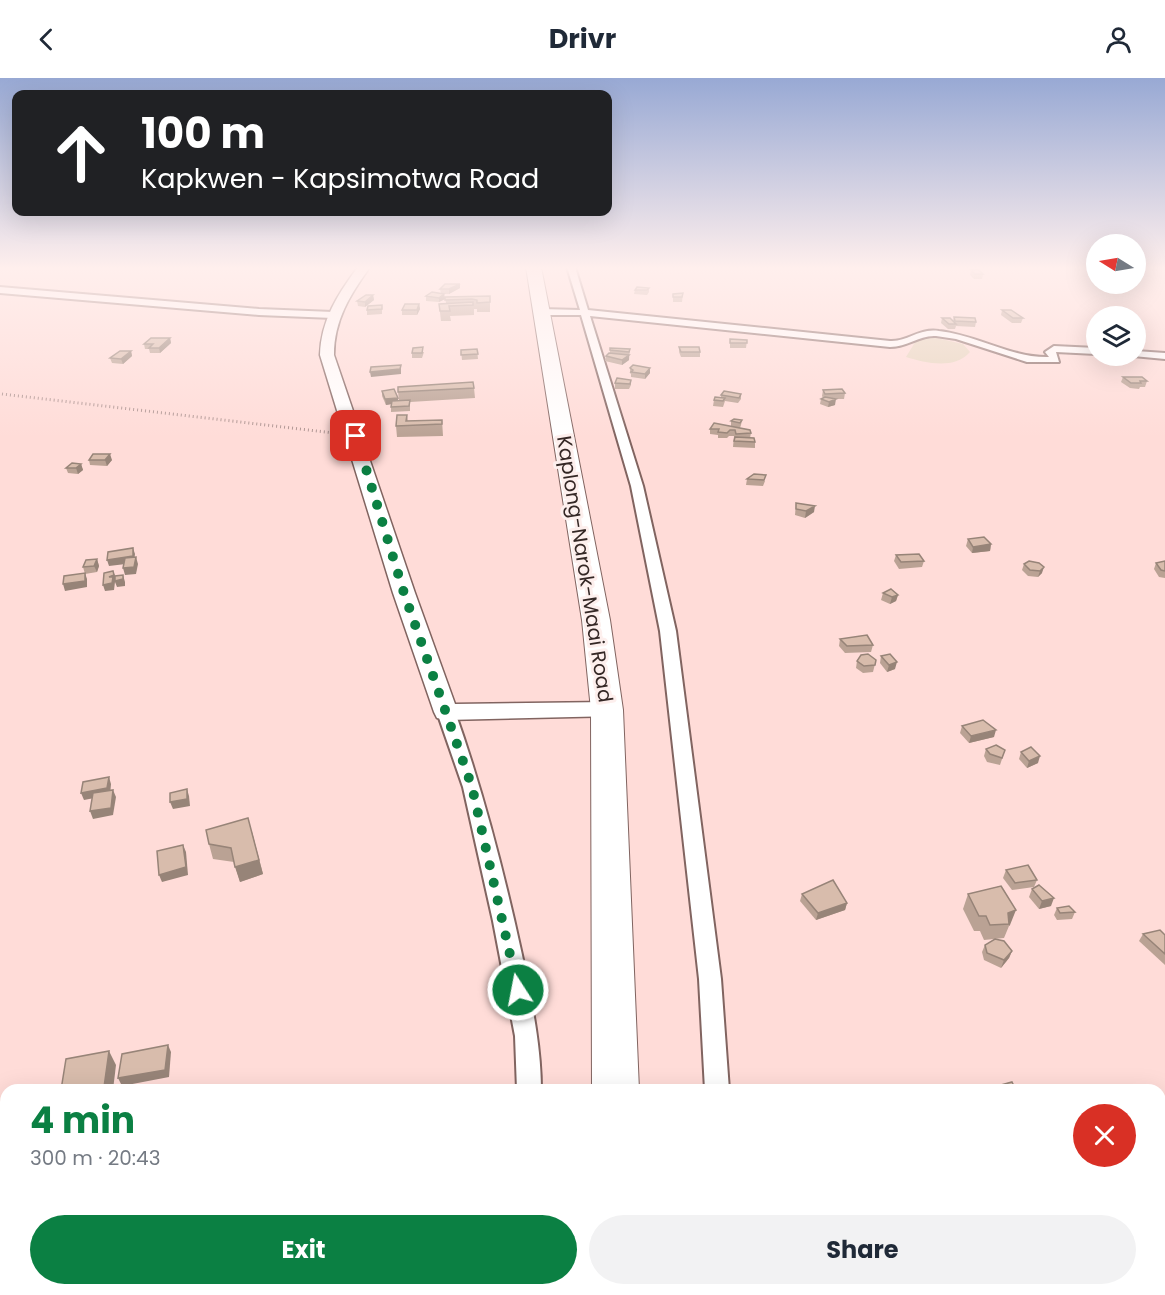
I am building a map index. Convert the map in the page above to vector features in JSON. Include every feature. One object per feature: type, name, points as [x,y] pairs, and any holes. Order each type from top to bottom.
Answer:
[{"type":"highway","name":"Kaplong-Narok-Maai Road","points":[[543,324],[595,610],[607,710],[616,1084]]},
{"type":"street","points":[[330,324],[326,337],[327,355],[356,436],[404,593],[472,787],[504,921],[527,1036],[529,1084]]},
{"type":"street","points":[[590,324],[638,486],[668,631],[710,979],[717,1084]]},
{"type":"street","points":[[692,324],[890,344],[906,344],[921,334],[941,334],[973,339],[1015,357],[1048,361],[1056,360],[1050,352],[1054,349],[1086,351]]},
{"type":"street","points":[[1146,355],[1165,356]]},
{"type":"street","points":[[446,712],[607,710]]},
{"type":"path","points":[[2,394],[356,436]]},
{"type":"shaded area","points":[[919,334],[963,344],[970,352],[956,361],[939,364],[906,357],[914,344],[911,340]]},
{"type":"building","points":[[151,338],[170,338],[159,348],[149,348],[153,344],[144,344]]},
{"type":"building","points":[[730,339],[747,340],[747,343],[730,343]]},
{"type":"building","points":[[423,347],[422,353],[412,353],[413,348]]},
{"type":"building","points":[[679,347],[699,347],[700,352],[681,352]]},
{"type":"building","points":[[610,348],[630,349],[629,352],[610,350]]},
{"type":"building","points":[[477,349],[478,354],[461,355],[461,350]]},
{"type":"building","points":[[120,351],[131,351],[121,359],[110,358]]},
{"type":"building","points":[[609,353],[629,355],[622,360],[606,356]]},
{"type":"building","points":[[401,365],[400,369],[370,372],[371,367]]},
{"type":"building","points":[[633,365],[650,368],[645,374],[631,372],[633,370],[630,368]]},
{"type":"building","points":[[1123,377],[1142,377],[1147,381],[1131,383]]},
{"type":"building","points":[[617,378],[631,380],[630,384],[615,383]]},
{"type":"building","points":[[473,382],[474,388],[398,392],[398,387]]},
{"type":"building","points":[[394,389],[398,398],[385,399],[382,391]]},
{"type":"building","points":[[842,389],[845,393],[825,394],[823,390]]},
{"type":"building","points":[[724,391],[741,394],[739,398],[721,395]]},
{"type":"building","points":[[715,397],[725,398],[723,401],[714,400]]},
{"type":"building","points":[[825,397],[836,399],[829,402],[821,399]]},
{"type":"building","points":[[410,400],[409,406],[391,407],[392,401]]},
{"type":"building","points":[[397,415],[407,415],[406,421],[442,420],[442,424],[396,426]]},
{"type":"building","points":[[742,420],[740,423],[731,421]]},
{"type":"building","points":[[714,423],[750,430],[751,433],[736,434],[735,430],[727,433],[718,432],[719,429],[710,429]]},
{"type":"building","points":[[735,437],[754,438],[755,442],[734,441]]},
{"type":"building","points":[[93,454],[110,454],[105,460],[89,460]]},
{"type":"building","points":[[72,463],[81,464],[76,468],[66,468]]},
{"type":"building","points":[[754,474],[766,475],[764,480],[747,479]]},
{"type":"building","points":[[796,503],[815,506],[806,511],[796,509]]},
{"type":"building","points":[[984,537],[991,544],[973,547],[968,539]]},
{"type":"building","points":[[133,548],[133,556],[107,560],[108,552]]},
{"type":"building","points":[[919,554],[924,561],[901,562],[896,555]]},
{"type":"building","points":[[136,557],[134,567],[123,568],[125,558]]},
{"type":"building","points":[[97,559],[94,566],[83,567],[86,560]]},
{"type":"building","points":[[1029,561],[1039,563],[1044,567],[1040,571],[1030,570],[1024,564]]},
{"type":"building","points":[[1165,561],[1165,571],[1161,570],[1156,563]]},
{"type":"building","points":[[113,571],[114,575],[109,577],[113,577],[112,583],[103,585],[104,573]]},
{"type":"building","points":[[85,573],[85,581],[63,584],[64,576]]},
{"type":"building","points":[[123,575],[123,579],[115,581],[115,576]]},
{"type":"building","points":[[891,589],[898,595],[892,597],[883,593]]},
{"type":"building","points":[[867,635],[873,645],[847,646],[840,639]]},
{"type":"building","points":[[868,654],[876,660],[875,665],[864,666],[857,661],[861,655]]},
{"type":"building","points":[[890,654],[897,662],[889,665],[881,656]]},
{"type":"building","points":[[983,720],[996,730],[971,736],[962,726]]},
{"type":"building","points":[[996,745],[1005,750],[1002,758],[990,754],[986,749]]},
{"type":"building","points":[[1031,747],[1040,756],[1029,761],[1021,752]]},
{"type":"building","points":[[109,777],[107,788],[81,793],[83,782]]},
{"type":"building","points":[[187,789],[187,799],[170,802],[170,793]]},
{"type":"building","points":[[113,790],[111,808],[90,811],[93,793]]},
{"type":"building","points":[[248,818],[259,860],[235,867],[231,848],[209,844],[206,830]]},
{"type":"building","points":[[183,845],[186,867],[159,875],[157,851]]},
{"type":"building","points":[[1028,865],[1037,880],[1015,883],[1006,870]]},
{"type":"building","points":[[833,880],[847,903],[818,913],[802,894]]},
{"type":"building","points":[[1039,885],[1054,898],[1042,901],[1032,889]]},
{"type":"building","points":[[1001,886],[1016,910],[1008,913],[1009,924],[990,925],[986,916],[979,916],[968,894]]},
{"type":"building","points":[[1069,906],[1075,912],[1060,913],[1057,908]]},
{"type":"building","points":[[1160,930],[1165,935],[1165,954],[1143,934]]},
{"type":"building","points":[[995,939],[1004,941],[1012,951],[1004,960],[987,953],[985,945]]},
{"type":"building","points":[[168,1045],[165,1070],[118,1078],[122,1054]]},
{"type":"building","points":[[109,1051],[104,1084],[62,1084],[66,1059]]},
{"type":"route","points":[[356,436],[404,593],[472,787],[518,990]]}]
